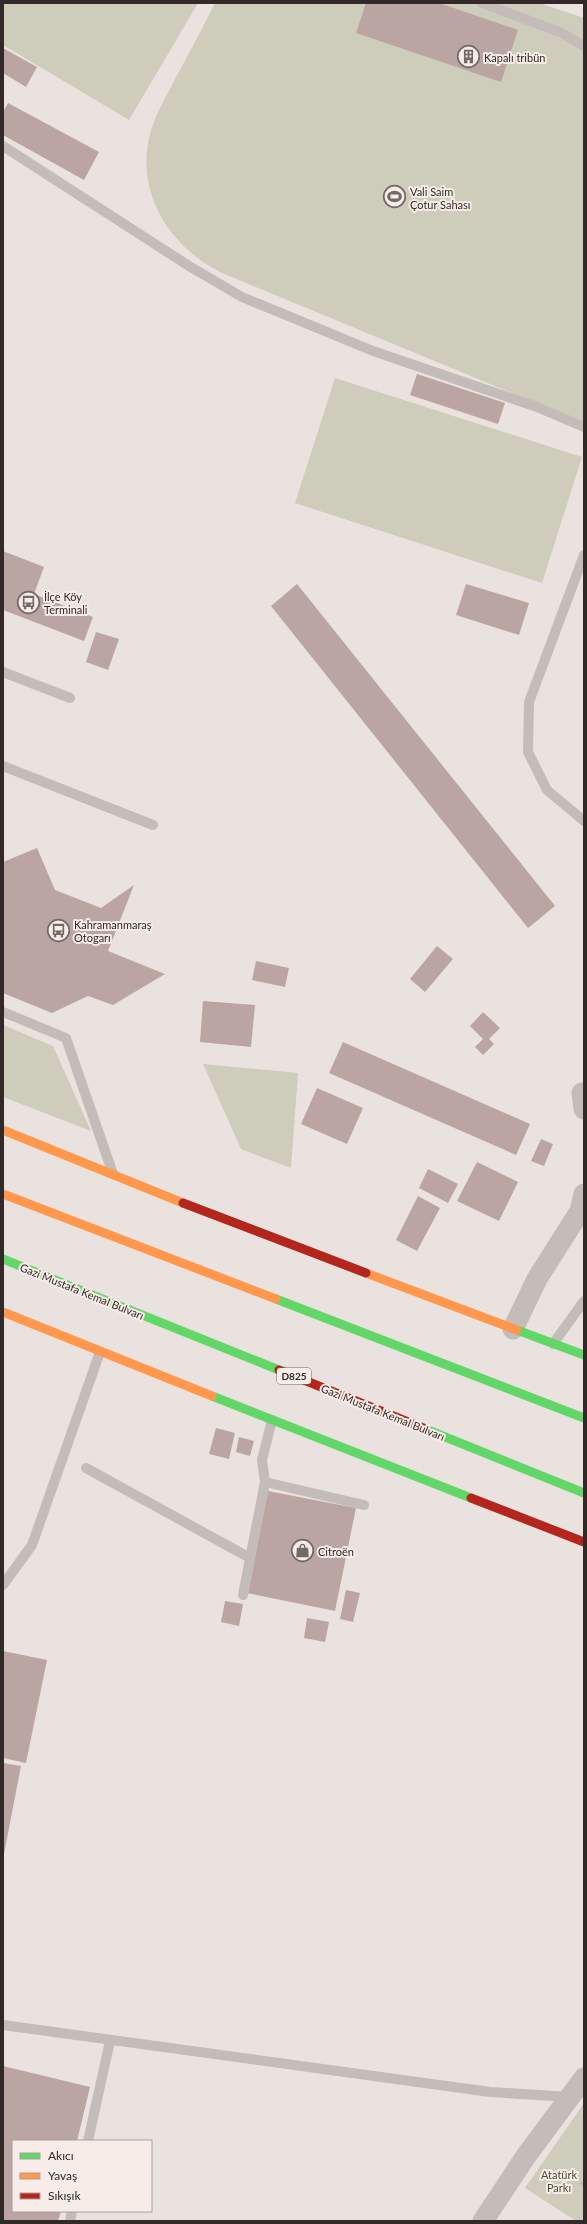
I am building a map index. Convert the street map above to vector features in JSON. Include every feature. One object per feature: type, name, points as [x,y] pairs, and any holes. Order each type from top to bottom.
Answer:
[{"type":"main road","points":[[3,1130],[216,1217],[584,1355]]},
{"type":"main road","points":[[3,1194],[584,1418]]},
{"type":"main road","name":"Gazi Mustafa Kemal Bulvarı","points":[[3,1259],[584,1493]]},
{"type":"main road","points":[[3,1312],[100,1352],[584,1542]]},
{"type":"street","points":[[513,1329],[537,1279],[580,1212],[584,1194]]},
{"type":"street","points":[[483,2221],[526,2156],[584,2078]]},
{"type":"lane","points":[[482,3],[562,33],[584,46]]},
{"type":"lane","points":[[3,146],[189,266],[242,297],[374,351],[537,407],[584,427]]},
{"type":"lane","points":[[584,554],[529,702],[528,752],[547,790],[584,821]]},
{"type":"lane","points":[[3,672],[70,698]]},
{"type":"lane","points":[[3,766],[153,825]]},
{"type":"lane","points":[[3,1012],[66,1038],[113,1174]]},
{"type":"lane","points":[[553,1344],[584,1301]]},
{"type":"lane","points":[[3,1585],[32,1545],[100,1352]]},
{"type":"lane","points":[[243,1595],[265,1482],[262,1460],[272,1420]]},
{"type":"lane","points":[[86,1468],[250,1558]]},
{"type":"lane","points":[[265,1482],[364,1505]]},
{"type":"lane","points":[[3,2025],[110,2041],[490,2092],[570,2097]]},
{"type":"lane","points":[[88,2140],[110,2041]]},
{"type":"path","points":[[584,2179],[582,2183],[584,2186]]},
{"type":"green space","points":[[3,3],[198,3],[129,120],[3,45]]},
{"type":"green space","points":[[215,3],[539,3],[584,18],[584,423],[222,273],[202,261],[184,246],[169,229],[157,210],[150,188],[146,166],[148,143],[159,109]]},
{"type":"green space","points":[[335,378],[582,457],[542,583],[295,503]]},
{"type":"green space","points":[[3,1025],[53,1046],[91,1131],[3,1097]]},
{"type":"green space","points":[[203,1064],[298,1073],[291,1168],[241,1149]]},
{"type":"green space","name":"Atatürk Parkı","points":[[584,2103],[584,2221],[576,2221],[525,2188]]},
{"type":"building","name":"Kapalı tribün","points":[[366,3],[439,3],[518,30],[501,82],[356,33]]},
{"type":"building","points":[[3,48],[37,67],[26,87],[3,73]]},
{"type":"building","points":[[8,103],[99,152],[84,180],[3,135],[3,112]]},
{"type":"building","points":[[417,374],[505,403],[498,424],[410,395]]},
{"type":"building","name":"İlçe Köy Terminali","points":[[3,551],[44,567],[34,594],[93,617],[84,641],[3,610]]},
{"type":"building","points":[[297,584],[555,906],[528,928],[271,606]]},
{"type":"building","points":[[466,584],[529,603],[519,635],[456,615]]},
{"type":"building","points":[[96,632],[119,639],[108,670],[86,662]]},
{"type":"building","name":"Kahramanmaraş Otogarı","points":[[37,848],[55,890],[101,908],[134,885],[108,951],[165,974],[113,1005],[88,996],[52,1013],[3,993],[3,862]]},
{"type":"building","points":[[437,946],[453,959],[425,992],[410,979]]},
{"type":"building","points":[[256,961],[289,968],[285,987],[252,980]]},
{"type":"building","points":[[203,1001],[255,1005],[251,1047],[200,1042]]},
{"type":"building","points":[[483,1012],[500,1028],[489,1039],[494,1044],[483,1055],[475,1047],[483,1039],[470,1026]]},
{"type":"building","points":[[343,1042],[530,1124],[516,1155],[329,1073]]},
{"type":"building","points":[[317,1088],[363,1108],[347,1144],[301,1124]]},
{"type":"building","points":[[541,1139],[553,1144],[544,1166],[531,1161]]},
{"type":"building","points":[[477,1162],[518,1182],[499,1221],[457,1201]]},
{"type":"building","points":[[428,1169],[458,1184],[448,1203],[419,1188]]},
{"type":"building","points":[[418,1196],[440,1208],[417,1251],[396,1240]]},
{"type":"building","points":[[216,1428],[235,1433],[229,1459],[209,1454]]},
{"type":"building","points":[[239,1437],[254,1441],[250,1456],[236,1452]]},
{"type":"building","name":"Citroën","points":[[268,1491],[356,1508],[335,1611],[247,1593]]},
{"type":"building","points":[[346,1590],[360,1593],[353,1622],[340,1619]]},
{"type":"building","points":[[225,1601],[243,1604],[239,1626],[221,1622]]},
{"type":"building","points":[[307,1618],[329,1622],[325,1642],[304,1638]]},
{"type":"building","points":[[3,1651],[47,1660],[26,1763],[3,1758]]},
{"type":"building","points":[[3,1763],[21,1766],[4,1854],[3,1854]]},
{"type":"building","points":[[3,2066],[90,2087],[77,2140],[12,2140],[12,2212],[61,2212],[58,2221],[3,2221]]},
{"type":"traffic: fast","points":[[3,1259],[279,1370]]},
{"type":"traffic: fast","points":[[276,1299],[584,1418]]},
{"type":"traffic: fast","points":[[517,1330],[584,1355]]},
{"type":"traffic: fast","points":[[212,1396],[471,1498]]},
{"type":"traffic: fast","points":[[423,1428],[584,1493]]},
{"type":"traffic: slow","points":[[3,1130],[183,1203]]},
{"type":"traffic: slow","points":[[3,1194],[276,1299]]},
{"type":"traffic: slow","points":[[366,1273],[517,1330]]},
{"type":"traffic: slow","points":[[3,1312],[212,1396]]},
{"type":"traffic: jam","points":[[183,1203],[366,1273]]},
{"type":"traffic: jam","points":[[279,1370],[423,1428]]},
{"type":"traffic: jam","points":[[471,1498],[584,1542]]},
{"type":"place","name":"Kapalı tribün","points":[[469,57]]},
{"type":"place","name":"Vali Saim Çotur Sahası","points":[[395,197]]},
{"type":"place","name":"İlçe Köy Terminali","points":[[28,602]]},
{"type":"place","name":"Kahramanmaraş Otogarı","points":[[59,930]]},
{"type":"place","name":"Citroën","points":[[302,1551]]}]
